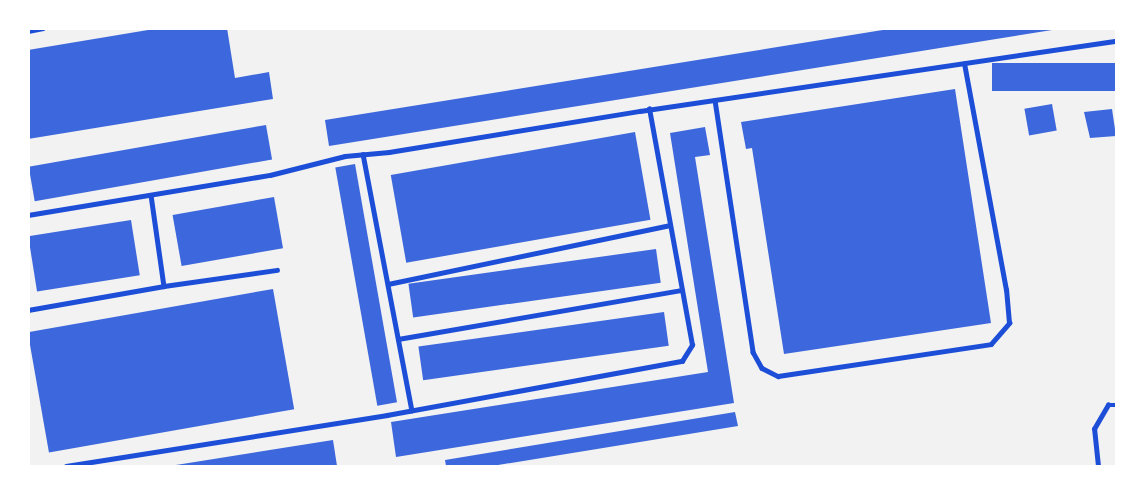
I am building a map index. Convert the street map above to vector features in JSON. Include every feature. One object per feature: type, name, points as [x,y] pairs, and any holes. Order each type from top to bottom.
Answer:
[{"type":"lane","points":[[28,31],[43,28]]},
{"type":"lane","points":[[28,215],[151,195],[363,154],[1116,40]]},
{"type":"lane","points":[[716,100],[753,352],[762,368],[778,376],[991,344],[1009,323],[1006,290],[964,64]]},
{"type":"lane","points":[[66,466],[412,410],[682,361],[692,345],[649,110]]},
{"type":"lane","points":[[363,154],[412,410]]},
{"type":"lane","points":[[151,195],[164,286]]},
{"type":"lane","points":[[388,284],[670,225]]},
{"type":"lane","points":[[28,310],[164,286],[277,270]]},
{"type":"lane","points":[[398,339],[682,290]]},
{"type":"lane","points":[[1098,466],[1094,429],[1108,405],[1116,405]]},
{"type":"building","points":[[160,28],[227,28],[235,78],[269,72],[273,99],[28,139],[28,50]]},
{"type":"building","points":[[895,28],[1052,30],[329,146],[325,120]]},
{"type":"building","points":[[992,63],[1116,63],[1116,91],[992,91]]},
{"type":"building","points":[[955,89],[991,323],[784,354],[752,148],[746,149],[741,122]]},
{"type":"building","points":[[1052,104],[1057,131],[1029,135],[1024,109]]},
{"type":"building","points":[[1112,109],[1116,136],[1090,138],[1084,112]]},
{"type":"building","points":[[266,125],[272,159],[35,201],[29,167]]},
{"type":"building","points":[[705,127],[710,155],[695,157],[734,403],[396,457],[391,422],[708,372],[670,133]]},
{"type":"building","points":[[635,132],[650,220],[406,263],[391,175]]},
{"type":"building","points":[[355,164],[397,402],[377,406],[335,167]]},
{"type":"building","points":[[274,197],[283,248],[182,266],[173,215]]},
{"type":"building","points":[[131,220],[140,275],[37,292],[28,236]]},
{"type":"building","points":[[656,249],[661,283],[413,317],[408,284]]},
{"type":"building","points":[[273,289],[294,409],[49,452],[28,332]]},
{"type":"building","points":[[664,312],[669,346],[423,380],[418,347]]},
{"type":"building","points":[[735,412],[738,426],[492,466],[446,466],[445,460]]},
{"type":"building","points":[[333,440],[337,466],[176,466],[176,465]]}]
